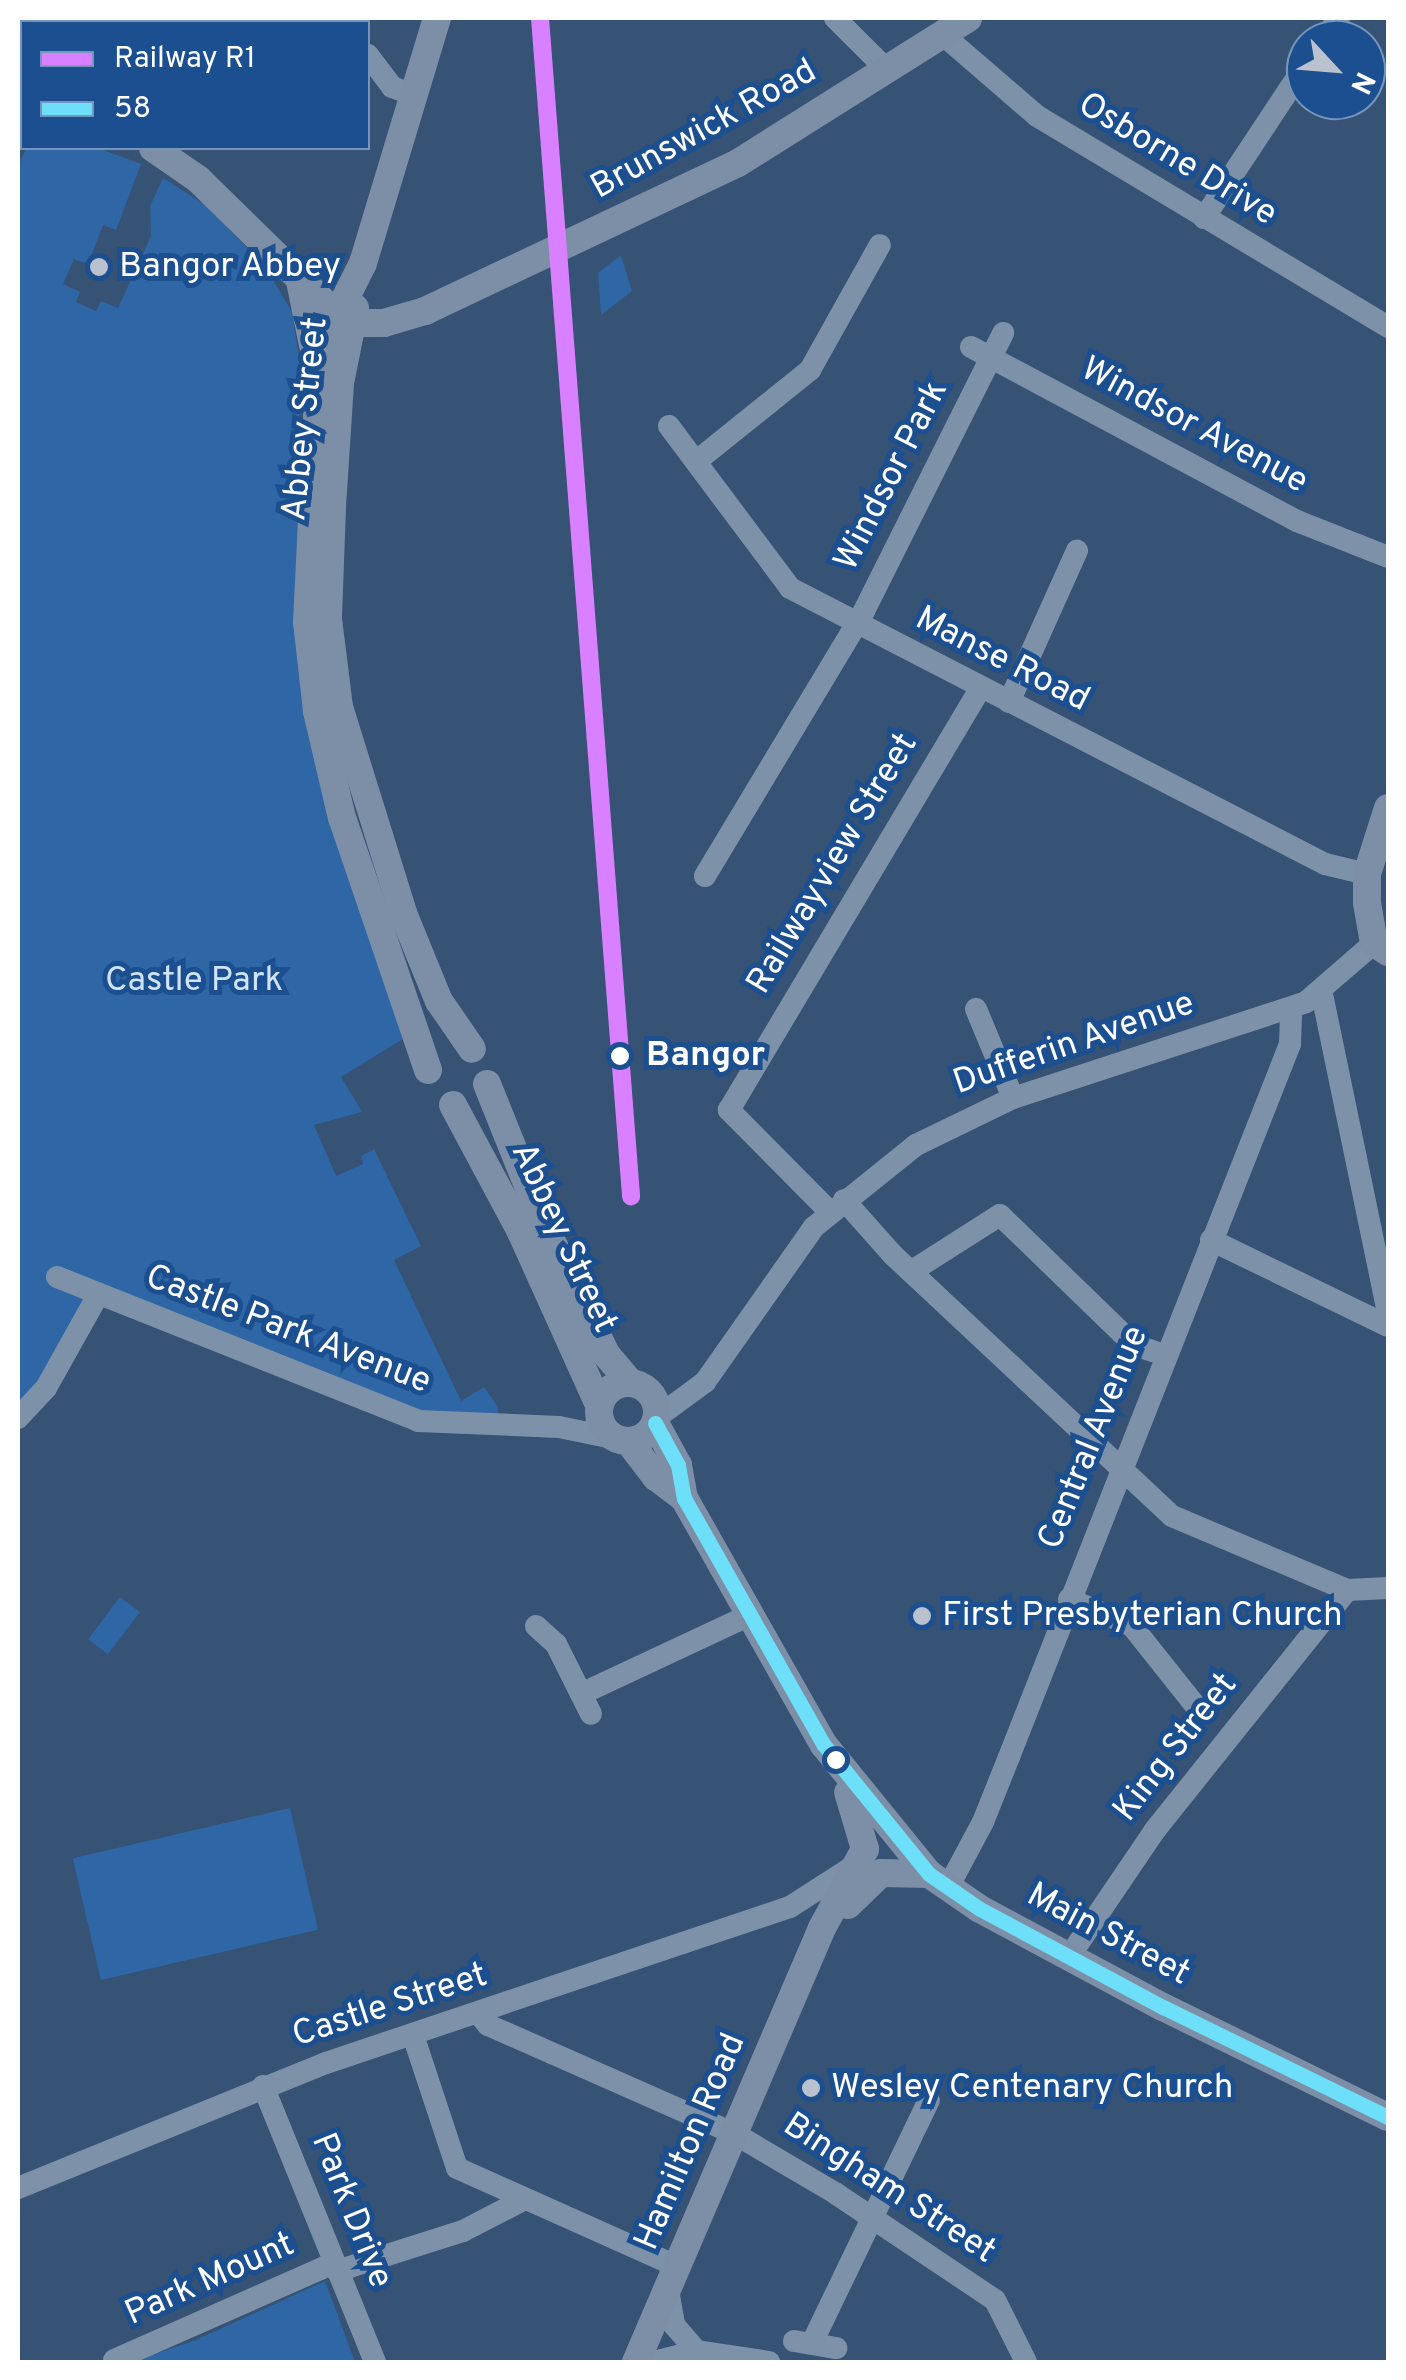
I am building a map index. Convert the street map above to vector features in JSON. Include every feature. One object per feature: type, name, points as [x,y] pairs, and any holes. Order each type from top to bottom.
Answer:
[{"type":"main road","name":"Abbey Street","points":[[437,18],[346,319],[328,619],[339,707],[402,913],[439,1001],[472,1049]]},
{"type":"main road","name":"Brunswick Road","points":[[346,319],[403,320],[538,254],[588,236],[738,163],[968,18]]},
{"type":"main road","points":[[169,153],[300,281],[346,319]]},
{"type":"main road","points":[[300,281],[319,376]]},
{"type":"main road","name":"Abbey Street","points":[[346,319],[319,376],[308,622],[317,711],[342,818],[428,1070]]},
{"type":"main road","points":[[1381,947],[1367,874],[1388,808]]},
{"type":"main road","points":[[445,1048],[472,1049],[487,1067],[487,1084],[470,1103],[453,1106],[436,1096],[428,1070],[445,1048]]},
{"type":"main road","name":"Abbey Street","points":[[487,1084],[542,1223],[606,1354],[630,1383]]},
{"type":"main road","name":"Abbey Street","points":[[453,1106],[521,1232],[599,1408],[621,1440]]},
{"type":"main road","points":[[599,1408],[608,1390],[630,1383],[655,1414],[621,1440]]},
{"type":"main road","name":"Main Street","points":[[655,1414],[678,1465],[684,1498],[835,1762],[862,1822],[861,1857]]},
{"type":"main road","name":"Main Street","points":[[621,1440],[684,1498]]},
{"type":"main road","name":"Main Street","points":[[835,1762],[935,1880],[1069,1957],[1388,2117]]},
{"type":"main road","name":"Hamilton Road","points":[[636,2362],[818,1939],[861,1857]]},
{"type":"main road","name":"Hamilton Road","points":[[818,1939],[870,1879],[894,1870],[935,1880]]},
{"type":"street","points":[[835,18],[887,70]]},
{"type":"street","name":"Osborne Drive","points":[[942,34],[1037,116],[1388,327]]},
{"type":"street","points":[[370,58],[392,87],[414,95]]},
{"type":"street","points":[[1204,218],[1286,94]]},
{"type":"street","points":[[698,460],[810,370],[880,245]]},
{"type":"street","name":"Windsor Park","points":[[705,876],[853,624],[981,352],[1003,333]]},
{"type":"street","name":"Windsor Avenue","points":[[981,352],[1297,520],[1388,557]]},
{"type":"street","name":"Manse Road","points":[[669,426],[790,588],[853,624],[1325,864],[1367,874]]},
{"type":"street","points":[[1009,702],[1076,551]]},
{"type":"street","name":"Railwayview Street","points":[[837,1206],[729,1110],[981,686]]},
{"type":"street","name":"Dufferin Avenue","points":[[655,1414],[704,1382],[837,1206],[948,1125],[1013,1098],[1291,1008],[1322,994],[1381,947]]},
{"type":"street","points":[[1322,994],[1388,1313]]},
{"type":"street","name":"Central Avenue","points":[[935,1880],[952,1880],[983,1822],[1118,1468],[1290,1044],[1291,1008]]},
{"type":"street","points":[[976,1009],[1013,1098]]},
{"type":"street","points":[[837,1206],[912,1271],[1172,1516],[1347,1590],[1388,1588]]},
{"type":"street","points":[[912,1271],[1000,1215],[1134,1344],[1164,1356]]},
{"type":"street","points":[[1210,1240],[1388,1326]]},
{"type":"street","name":"Castle Park Avenue","points":[[57,1277],[418,1421],[559,1427],[621,1440]]},
{"type":"street","points":[[18,1418],[46,1388],[98,1295]]},
{"type":"street","name":"Castle Park Avenue","points":[[559,1427],[599,1408]]},
{"type":"street","name":"King Street","points":[[1069,1957],[1155,1830],[1347,1590]]},
{"type":"street","points":[[1069,1599],[1132,1626],[1194,1704]]},
{"type":"street","points":[[536,1626],[556,1644],[586,1704],[750,1615]]},
{"type":"street","name":"Castle Street","points":[[18,2188],[262,2086],[790,1907],[840,1879],[861,1857]]},
{"type":"street","points":[[790,1907],[807,1912],[818,1939]]},
{"type":"street","name":"Bingham Street","points":[[479,2014],[488,2025],[735,2134],[870,2216],[995,2300],[1026,2362]]},
{"type":"street","points":[[413,2035],[457,2168],[673,2278],[674,2326],[697,2352]]},
{"type":"street","name":"Park Drive","points":[[262,2086],[375,2362]]},
{"type":"street","points":[[815,2343],[870,2216],[929,2100]]},
{"type":"street","name":"Park Mount","points":[[114,2360],[336,2267],[462,2231],[523,2200]]},
{"type":"street","points":[[654,2362],[697,2352],[769,2362]]},
{"type":"green space","name":"Castle Park","points":[[25,150],[103,150],[141,164],[116,230],[103,225],[88,264],[74,259],[63,284],[80,292],[76,302],[96,311],[101,301],[118,308],[151,236],[150,206],[163,178],[204,204],[264,265],[292,312],[301,372],[297,485],[320,784],[403,1039],[341,1077],[362,1112],[314,1125],[336,1176],[363,1164],[361,1156],[374,1149],[421,1246],[394,1260],[461,1401],[484,1387],[498,1407],[497,1420],[416,1413],[93,1282],[52,1363],[18,1405],[18,167]]},
{"type":"green space","points":[[621,255],[632,291],[601,315],[598,273]]},
{"type":"green space","points":[[120,1597],[140,1612],[108,1654],[88,1639]]},
{"type":"green space","points":[[290,1808],[318,1930],[101,1980],[73,1858]]},
{"type":"green space","points":[[325,2281],[355,2362],[131,2362],[196,2340]]},
{"type":"rail line","name":"R1","points":[[540,18],[631,1196]]},
{"type":"transit line","name":"58","points":[[655,1423],[678,1465],[684,1498],[824,1745],[929,1874],[980,1909],[1163,2007],[1388,2117]]},
{"type":"place","name":"Bangor Abbey","points":[[99,267]]},
{"type":"place","name":"Bangor","points":[[620,1056]]},
{"type":"place","name":"First Presbyterian Church","points":[[922,1616]]},
{"type":"place","name":"Wesley Centenary Church","points":[[811,2088]]}]
